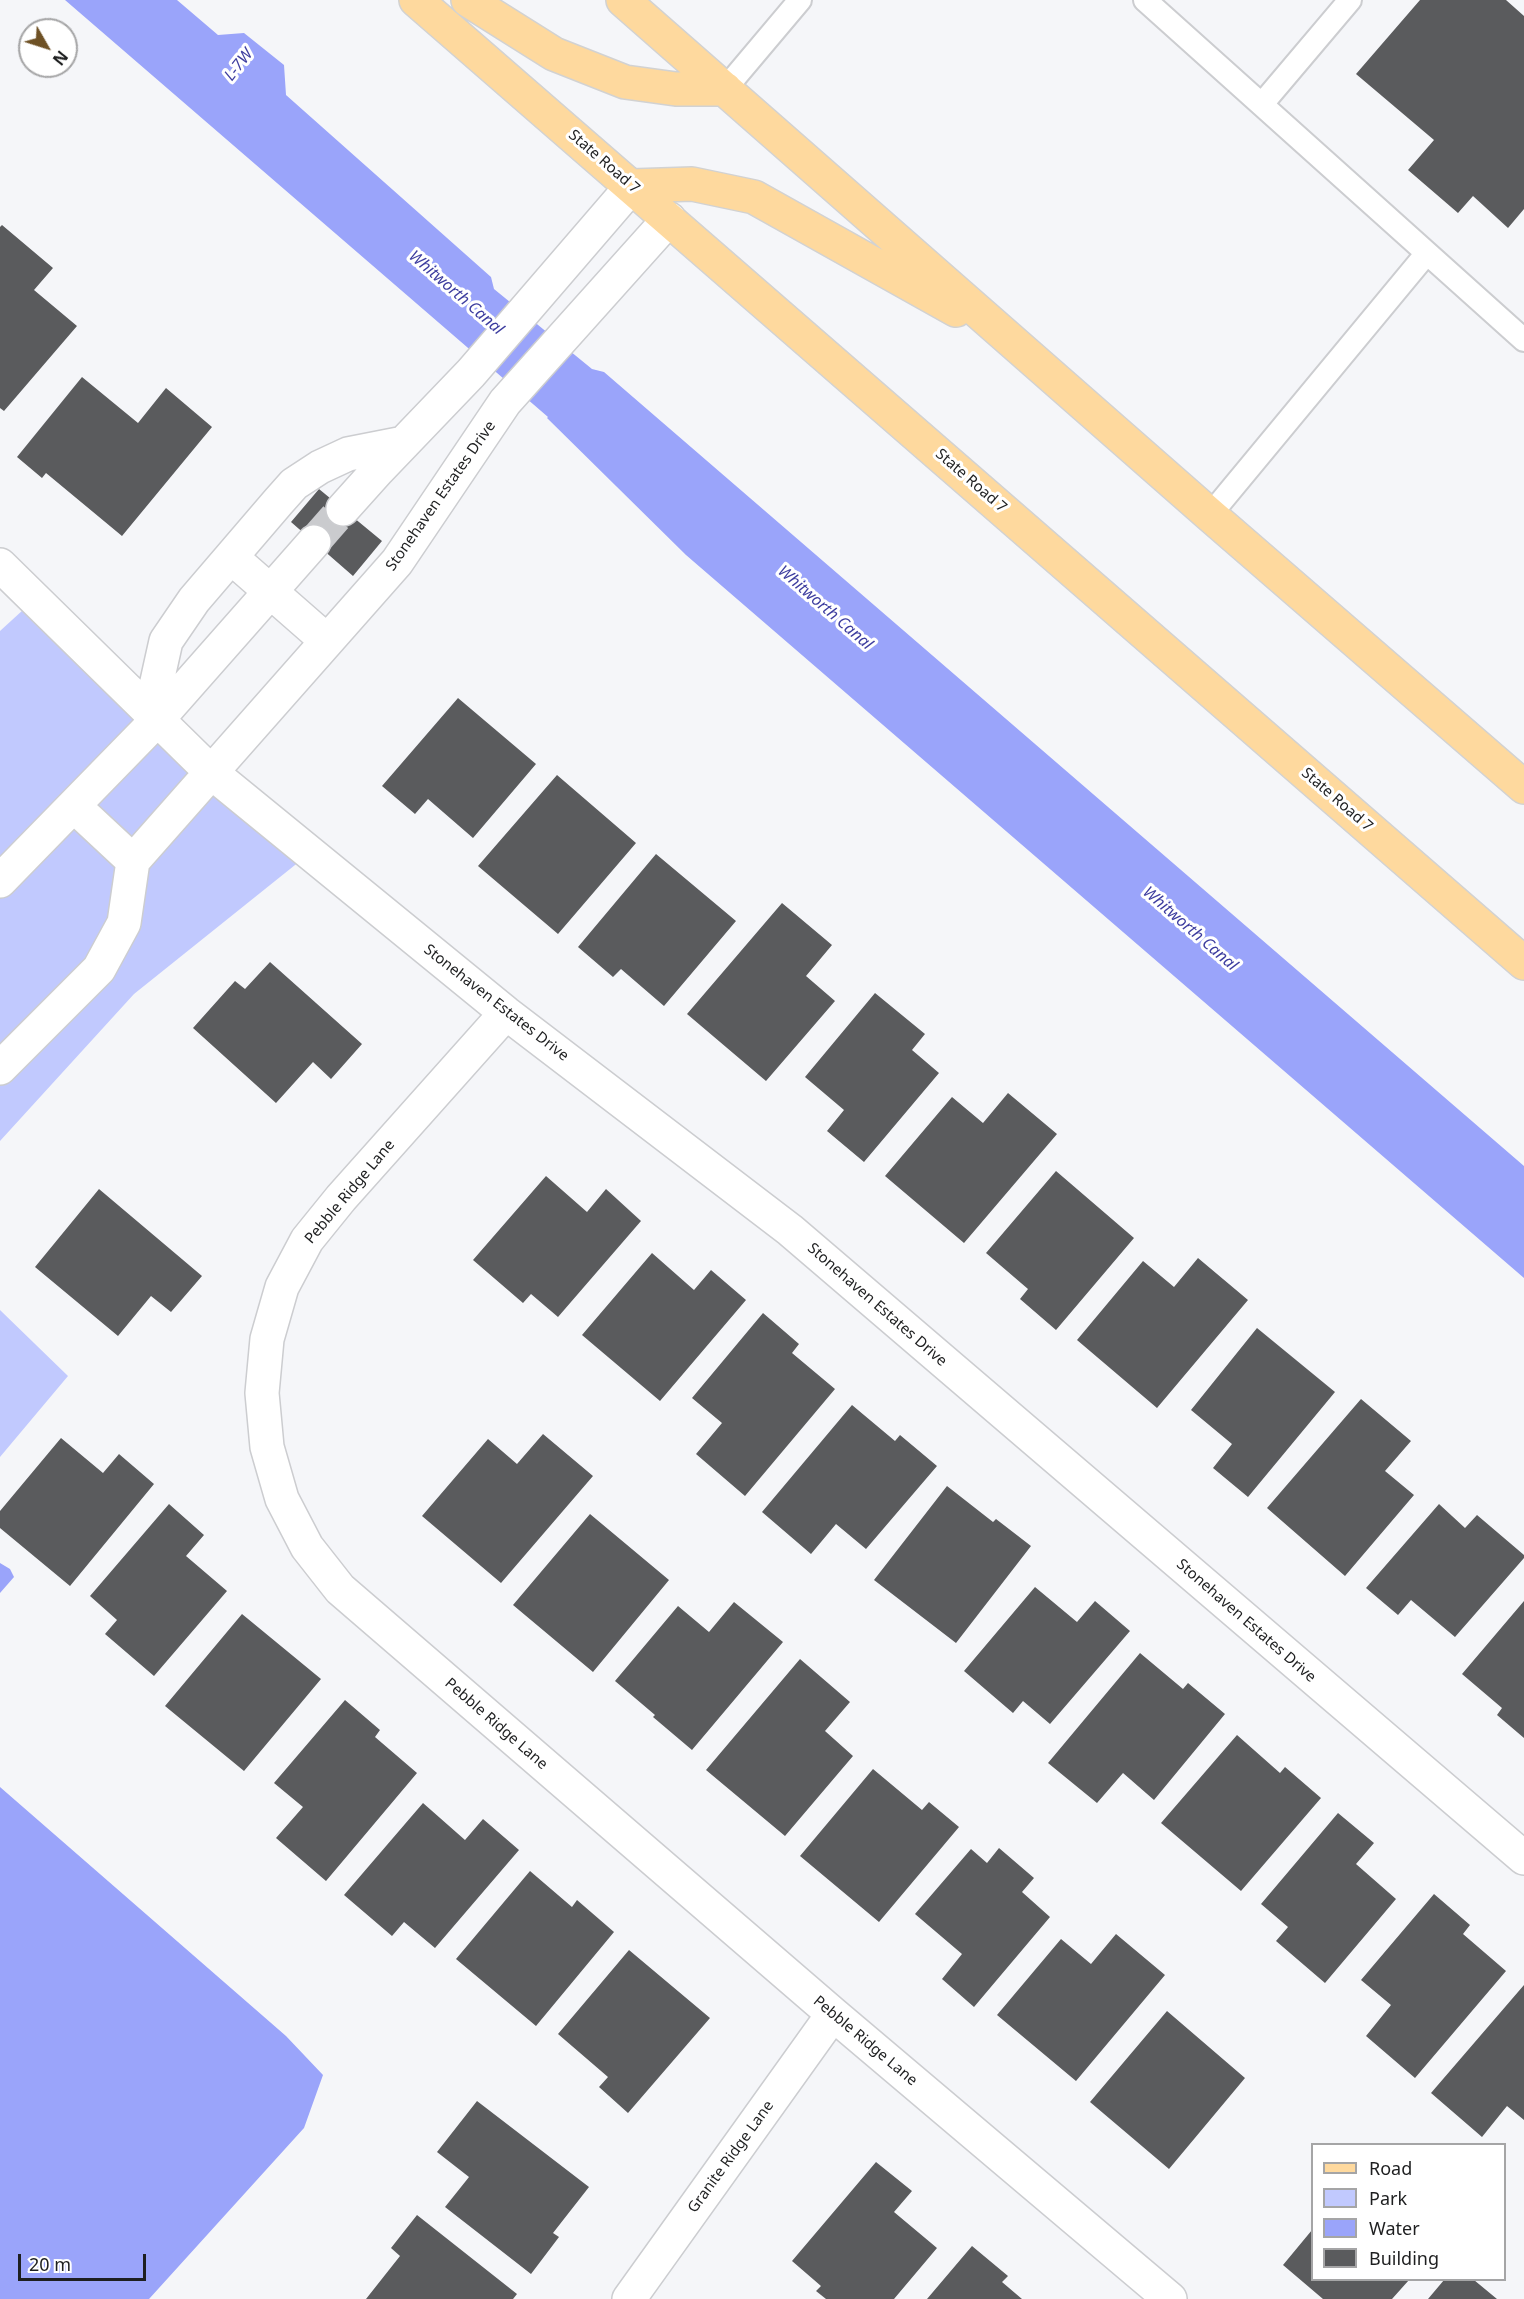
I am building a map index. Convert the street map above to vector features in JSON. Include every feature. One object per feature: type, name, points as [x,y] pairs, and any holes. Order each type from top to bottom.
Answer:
[{"type":"main road","name":"State Road 7","points":[[416,0],[1524,963]]},
{"type":"main road","points":[[468,0],[554,54],[625,82],[676,89],[725,89]]},
{"type":"main road","points":[[622,0],[1524,787]]},
{"type":"main road","points":[[632,186],[692,184],[754,197],[1013,342]]},
{"type":"street","points":[[343,509],[471,373],[632,186]]},
{"type":"street","name":"Stonehaven Estates Drive","points":[[212,773],[397,562],[506,402],[669,219]]},
{"type":"street","points":[[157,720],[156,686],[166,641],[194,600],[294,484],[320,467],[348,454],[404,443]]},
{"type":"street","points":[[0,881],[157,720],[314,543]]},
{"type":"street","points":[[231,557],[327,641]]},
{"type":"street","name":"Stonehaven Estates Drive","points":[[0,565],[212,773],[506,1013],[790,1230],[1524,1858]]},
{"type":"street","points":[[0,1068],[99,969],[124,923],[133,861],[212,773]]},
{"type":"street","points":[[74,806],[133,861]]},
{"type":"street","name":"Pebble Ridge Lane","points":[[506,1013],[341,1198],[308,1240],[282,1287],[267,1339],[262,1393],[267,1447],[282,1499],[307,1547],[340,1589],[833,2014],[1170,2299]]},
{"type":"street","name":"Granite Ridge Lane","points":[[629,2299],[833,2014]]},
{"type":"lane","points":[[725,89],[800,0]]},
{"type":"lane","points":[[1262,104],[1350,0]]},
{"type":"lane","points":[[1153,2],[1262,104],[1524,340]]},
{"type":"lane","points":[[1210,515],[1427,253]]},
{"type":"green space","points":[[35,599],[310,853],[134,994],[0,1141],[0,631]]},
{"type":"green space","points":[[0,1310],[68,1376],[0,1457]]},
{"type":"water","points":[[65,0],[177,0],[218,35],[244,33],[284,65],[286,95],[491,277],[494,289],[592,369],[604,372],[1524,1166],[1524,1278],[686,555],[548,417]]},
{"type":"water","points":[[0,1563],[10,1569],[14,1577],[0,1593]]},
{"type":"water","points":[[0,1787],[286,2036],[323,2075],[304,2128],[149,2299],[0,2299]]},
{"type":"building","points":[[1420,0],[1506,0],[1524,16],[1524,209],[1508,228],[1473,196],[1458,213],[1408,170],[1434,140],[1356,74]]},
{"type":"building","points":[[2,225],[53,268],[34,290],[77,326],[4,411],[0,408],[0,227]]},
{"type":"building","points":[[82,377],[138,423],[166,388],[212,427],[122,536],[46,473],[42,478],[17,457]]},
{"type":"building","points":[[319,489],[382,541],[353,576],[291,522]]},
{"type":"building","points":[[458,698],[536,764],[473,838],[428,799],[415,814],[382,786]]},
{"type":"building","points":[[557,775],[636,843],[558,934],[478,866]]},
{"type":"building","points":[[656,854],[736,921],[664,1006],[621,969],[613,977],[578,947]]},
{"type":"building","points":[[782,903],[832,945],[806,976],[835,1001],[766,1081],[687,1014]]},
{"type":"building","points":[[270,962],[362,1044],[331,1079],[313,1062],[276,1103],[193,1028],[235,981],[245,989]]},
{"type":"building","points":[[875,993],[925,1034],[912,1050],[939,1073],[864,1162],[827,1131],[844,1110],[805,1077]]},
{"type":"building","points":[[1008,1093],[1057,1134],[964,1243],[885,1176],[952,1097],[983,1123]]},
{"type":"building","points":[[1056,1171],[1134,1238],[1056,1330],[1020,1299],[1028,1289],[986,1253]]},
{"type":"building","points":[[546,1176],[587,1212],[606,1189],[641,1221],[558,1317],[531,1294],[523,1303],[473,1260]]},
{"type":"building","points":[[99,1189],[202,1276],[171,1312],[151,1296],[118,1336],[35,1267]]},
{"type":"building","points":[[652,1253],[694,1290],[711,1270],[746,1300],[660,1401],[582,1335]]},
{"type":"building","points":[[1198,1258],[1248,1300],[1157,1408],[1077,1340],[1143,1261],[1174,1287]]},
{"type":"building","points":[[763,1313],[799,1344],[792,1353],[835,1389],[745,1496],[696,1454],[722,1423],[692,1398]]},
{"type":"building","points":[[1257,1328],[1335,1392],[1248,1497],[1213,1468],[1232,1444],[1191,1410]]},
{"type":"building","points":[[1361,1399],[1411,1441],[1385,1471],[1414,1495],[1345,1576],[1267,1508]]},
{"type":"building","points":[[852,1405],[895,1441],[900,1435],[937,1466],[866,1549],[836,1524],[811,1554],[762,1512]]},
{"type":"building","points":[[543,1434],[593,1476],[501,1583],[422,1516],[488,1439],[517,1464]]},
{"type":"building","points":[[61,1438],[103,1473],[119,1454],[154,1484],[70,1586],[0,1528],[0,1511]]},
{"type":"building","points":[[947,1486],[993,1522],[996,1519],[1031,1546],[956,1643],[874,1580]]},
{"type":"building","points":[[169,1504],[204,1535],[186,1556],[227,1591],[154,1676],[105,1634],[117,1620],[90,1596]]},
{"type":"building","points":[[1439,1504],[1465,1528],[1477,1515],[1524,1555],[1524,1558],[1455,1637],[1411,1600],[1398,1615],[1366,1588]]},
{"type":"building","points":[[590,1514],[669,1580],[593,1672],[513,1605]]},
{"type":"building","points":[[1035,1587],[1077,1622],[1095,1601],[1130,1631],[1050,1724],[1023,1701],[1013,1713],[964,1671]]},
{"type":"building","points":[[1524,1601],[1524,1738],[1497,1715],[1502,1708],[1462,1674]]},
{"type":"building","points":[[734,1602],[783,1642],[692,1750],[615,1681],[678,1606],[709,1632]]},
{"type":"building","points":[[242,1614],[321,1679],[244,1771],[165,1706]]},
{"type":"building","points":[[1140,1653],[1183,1689],[1188,1683],[1225,1714],[1154,1800],[1123,1773],[1097,1803],[1048,1763]]},
{"type":"building","points":[[800,1659],[850,1702],[825,1731],[853,1756],[785,1836],[706,1770]]},
{"type":"building","points":[[345,1700],[380,1730],[375,1737],[417,1773],[326,1881],[276,1838],[303,1807],[274,1783]]},
{"type":"building","points":[[1237,1735],[1280,1773],[1285,1767],[1321,1798],[1241,1891],[1161,1823]]},
{"type":"building","points":[[873,1769],[922,1810],[929,1802],[959,1827],[879,1922],[800,1856]]},
{"type":"building","points":[[423,1803],[465,1840],[483,1819],[519,1850],[435,1948],[404,1922],[392,1936],[344,1895]]},
{"type":"building","points":[[1338,1813],[1374,1843],[1356,1864],[1396,1899],[1325,1983],[1276,1941],[1288,1927],[1261,1904]]},
{"type":"building","points":[[999,1848],[1034,1878],[1022,1892],[1050,1917],[974,2007],[942,1979],[962,1954],[915,1914],[971,1849],[987,1863]]},
{"type":"building","points":[[530,1871],[572,1907],[577,1900],[614,1932],[536,2026],[456,1959]]},
{"type":"building","points":[[1434,1894],[1470,1925],[1463,1934],[1506,1971],[1415,2078],[1366,2036],[1391,2005],[1361,1980]]},
{"type":"building","points":[[1116,1934],[1165,1975],[1076,2081],[997,2015],[1061,1939],[1091,1964]]},
{"type":"building","points":[[629,1950],[710,2018],[628,2113],[599,2087],[608,2077],[558,2034]]},
{"type":"building","points":[[1524,1985],[1524,2120],[1507,2106],[1482,2137],[1431,2093]]},
{"type":"building","points":[[1167,2011],[1245,2078],[1169,2169],[1090,2102]]},
{"type":"building","points":[[477,2101],[589,2187],[553,2233],[559,2237],[531,2274],[445,2207],[469,2177],[437,2152]]},
{"type":"building","points":[[876,2162],[912,2191],[894,2212],[937,2248],[894,2299],[826,2299],[816,2291],[821,2286],[792,2261]]},
{"type":"building","points":[[417,2215],[517,2294],[513,2299],[366,2299],[400,2256],[391,2248]]},
{"type":"building","points":[[1311,2231],[1311,2281],[1408,2281],[1392,2299],[1323,2299],[1283,2265]]},
{"type":"building","points":[[972,2246],[1008,2276],[1002,2282],[1022,2299],[927,2299]]},
{"type":"building","points":[[1443,2281],[1475,2281],[1497,2299],[1428,2299]]},
{"type":"tunnel","points":[[314,542],[343,509]]},
{"type":"water label","name":"L-7W","points":[[239,65]]},
{"type":"water label","name":"Whitworth Canal","points":[[456,293]]},
{"type":"water label","name":"Whitworth Canal","points":[[825,608]]},
{"type":"water label","name":"Whitworth Canal","points":[[1190,929]]}]
